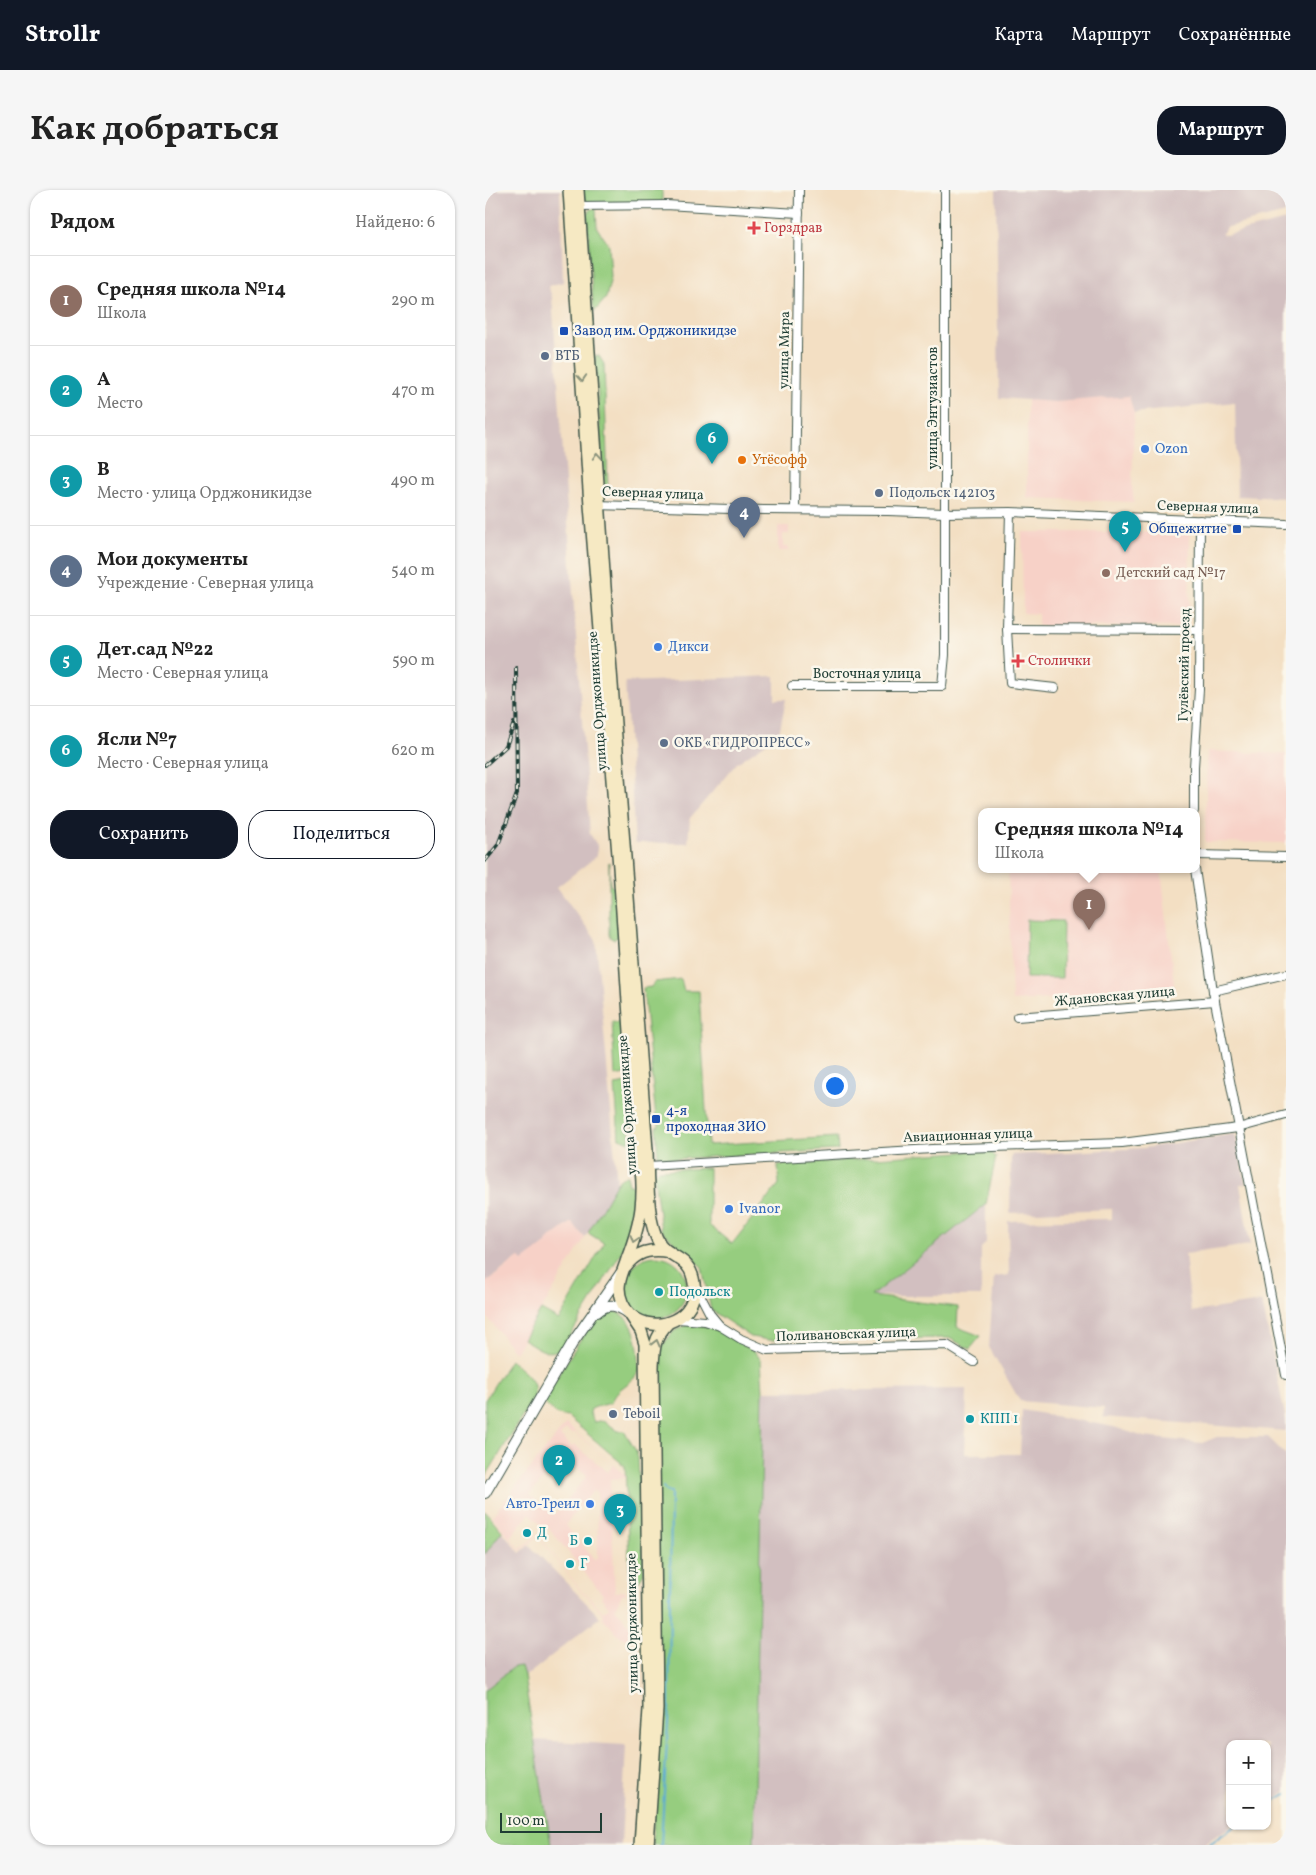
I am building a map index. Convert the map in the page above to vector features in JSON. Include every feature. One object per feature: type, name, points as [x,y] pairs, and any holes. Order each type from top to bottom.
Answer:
[{"type":"main road","name":"улица Орджоникидзе","points":[[569,190],[575,206],[638,1151],[645,1209]]},
{"type":"main road","name":"улица Орджоникидзе","points":[[575,206],[579,190]]},
{"type":"main road","name":"улица Орджоникидзе","points":[[595,505],[648,1166],[645,1209]]},
{"type":"main road","points":[[645,1209],[660,1244],[687,1265],[694,1284],[691,1304],[685,1312],[673,1321],[658,1325],[648,1324],[630,1314],[620,1298],[619,1288],[623,1270],[645,1209]]},
{"type":"main road","points":[[623,1270],[639,1254],[649,1250],[671,1252]]},
{"type":"main road","name":"улица Орджоникидзе","points":[[630,1314],[641,1331],[645,1351],[649,1709],[640,1845]]},
{"type":"main road","name":"улица Орджоникидзе","points":[[648,1845],[657,1709],[653,1367],[655,1345],[659,1333],[673,1321]]},
{"type":"street","name":"улица Мира","points":[[795,509],[799,190]]},
{"type":"street","name":"улица Энтузиастов","points":[[941,686],[945,655],[945,190]]},
{"type":"street","points":[[575,206],[666,205],[799,213]]},
{"type":"street","name":"Северная улица","points":[[595,505],[764,510],[795,509],[945,513],[1010,512],[1286,524]]},
{"type":"street","points":[[1010,512],[1007,629],[1010,683],[1055,688]]},
{"type":"street","name":"Гулёвский проезд","points":[[1194,808],[1194,767],[1199,689],[1200,520]]},
{"type":"street","points":[[1007,629],[1199,630]]},
{"type":"street","name":"Восточная улица","points":[[792,686],[941,686]]},
{"type":"street","points":[[1200,855],[1286,857]]},
{"type":"street","points":[[1196,873],[1213,991],[1286,1375]]},
{"type":"street","points":[[1213,991],[1286,974]]},
{"type":"street","name":"Ждановская улица","points":[[1017,1017],[1215,1001]]},
{"type":"street","name":"Авиационная улица","points":[[648,1166],[933,1149],[1122,1143],[1238,1128],[1286,1115]]},
{"type":"street","points":[[485,1493],[573,1342],[623,1270]]},
{"type":"street","points":[[694,1284],[710,1314],[720,1326]]},
{"type":"street","points":[[573,1342],[603,1306],[611,1305],[630,1314]]},
{"type":"street","points":[[673,1321],[705,1321],[720,1326]]},
{"type":"street","name":"Поливановская улица","points":[[720,1326],[741,1339],[767,1350],[947,1344],[974,1362]]},
{"type":"shaded area","points":[[485,190],[560,190],[563,282],[548,286],[552,297],[590,834],[597,845],[597,856],[557,887],[596,940],[617,1182],[585,1238],[572,1222],[523,1261],[519,1257],[485,1283]]},
{"type":"shaded area","points":[[996,190],[1286,190],[1286,213],[1228,227],[1221,234],[1226,235],[1286,220],[1286,498],[1237,496],[1235,402],[1134,413],[1129,396],[1056,402],[999,398]]},
{"type":"shaded area","points":[[1129,395],[1134,413],[1132,486],[1134,502],[1027,498],[1027,400],[1056,402]]},
{"type":"shaded area","points":[[778,526],[789,526],[789,534],[783,534],[783,547],[789,547],[789,551],[778,551]]},
{"type":"shaded area","name":"Детский сад №17","points":[[1022,532],[1190,532],[1189,627],[1038,626],[1038,614],[1023,613]]},
{"type":"shaded area","points":[[775,676],[775,699],[786,699],[779,734],[737,763],[690,818],[688,843],[635,843],[625,682]]},
{"type":"shaded area","points":[[1207,751],[1286,754],[1286,843],[1205,842]]},
{"type":"shaded area","points":[[1008,873],[1161,873],[1175,993],[1012,1001]]},
{"type":"shaded area","points":[[1235,1134],[1246,1184],[1240,1185],[1250,1245],[1185,1254],[1191,1312],[1262,1302],[1286,1420],[1286,1431],[1103,1417],[1104,1408],[1020,1401],[989,1347],[994,1277],[1009,1275],[1008,1221],[1112,1219],[1112,1209],[1010,1213],[1011,1155],[1144,1148]]},
{"type":"shaded area","points":[[986,1204],[986,1243],[981,1248],[981,1296],[871,1296]]},
{"type":"shaded area","points":[[572,1222],[585,1238],[515,1353],[485,1314],[485,1283],[520,1257],[523,1261]]},
{"type":"shaded area","points":[[967,1389],[965,1454],[1020,1454],[1022,1410],[1114,1427],[1144,1437],[1202,1443],[1217,1437],[1268,1437],[1286,1455],[1286,1791],[1271,1800],[1271,1740],[1226,1740],[1226,1829],[1202,1845],[754,1845],[763,1391]]},
{"type":"shaded area","points":[[566,1424],[626,1476],[630,1593],[622,1594],[615,1609],[630,1626],[633,1643],[618,1635],[603,1618],[602,1613],[586,1594],[584,1595],[538,1536],[520,1551],[492,1516]],"holes":[[[566,1429],[572,1434],[574,1432],[613,1465],[608,1472],[575,1445],[572,1447],[560,1436]],[[563,1456],[587,1476],[554,1515],[530,1495]],[[625,1478],[630,1593],[626,1593],[626,1591],[615,1592],[610,1479]],[[593,1491],[597,1493],[598,1557],[596,1560],[565,1525]],[[530,1513],[545,1529],[520,1549],[510,1537]],[[548,1527],[603,1595],[601,1597],[609,1607],[603,1612],[586,1593],[584,1594],[538,1535]]]},
{"type":"shaded area","points":[[502,1531],[520,1553],[529,1545],[600,1617],[530,1673],[524,1676],[521,1666],[514,1667],[485,1690],[485,1554]]},
{"type":"shaded area","points":[[534,1740],[626,1745],[621,1845],[551,1845]]},
{"type":"green space","points":[[582,190],[662,190],[662,203],[592,204],[584,199]]},
{"type":"green space","points":[[596,208],[597,228],[609,245],[611,277],[606,298],[595,311],[587,216],[591,209]]},
{"type":"green space","points":[[595,355],[599,356],[604,364],[608,489],[604,483]]},
{"type":"green space","points":[[609,862],[610,885],[615,888],[619,936],[615,939],[612,939],[609,935]]},
{"type":"green space","points":[[1027,920],[1063,921],[1062,978],[1026,978]]},
{"type":"green space","points":[[681,979],[684,991],[699,991],[708,1145],[837,1137],[838,1150],[671,1159],[658,1158],[656,1127],[659,1126],[659,1118],[656,1118],[643,988],[651,987],[655,982]]},
{"type":"green space","points":[[625,1017],[629,1073],[615,1076],[612,1021],[619,1022]]},
{"type":"green space","points":[[629,1084],[631,1100],[628,1112],[630,1142],[619,1138],[615,1085]]},
{"type":"green space","points":[[988,1150],[996,1157],[986,1204],[871,1296],[958,1307],[957,1327],[981,1336],[970,1349],[949,1338],[769,1340],[751,1337],[711,1310],[702,1267],[661,1230],[654,1175],[659,1170],[709,1168],[709,1225],[732,1244],[779,1184],[778,1165]]},
{"type":"green space","points":[[627,1174],[629,1185],[632,1185],[637,1214],[630,1238],[565,1344],[560,1349],[549,1352],[539,1349],[523,1339],[541,1310],[559,1320],[604,1243],[588,1233],[617,1182]]},
{"type":"green space","points":[[656,1256],[673,1261],[678,1265],[682,1270],[687,1287],[682,1304],[678,1309],[673,1313],[656,1318],[639,1313],[634,1309],[630,1304],[625,1287],[630,1270],[634,1265],[639,1261]]},
{"type":"green space","points":[[609,1309],[619,1313],[631,1325],[637,1341],[640,1370],[633,1379],[616,1393],[611,1403],[591,1409],[590,1413],[594,1422],[603,1420],[618,1431],[624,1431],[638,1458],[644,1573],[636,1585],[630,1585],[625,1466],[568,1417],[556,1414],[542,1401],[594,1318]]},
{"type":"green space","points":[[686,1325],[714,1327],[755,1352],[761,1360],[763,1391],[754,1845],[653,1845],[658,1351],[674,1331]]},
{"type":"green space","points":[[510,1360],[531,1380],[534,1385],[534,1397],[485,1478],[485,1400]]},
{"type":"green space","points":[[485,1511],[502,1531],[485,1554]]},
{"type":"green space","points":[[521,1666],[551,1845],[485,1845],[485,1690],[514,1667]]},
{"type":"waterway","points":[[661,1845],[669,1705],[671,1492],[667,1492],[663,1487]]},
{"type":"waterway","points":[[1271,1803],[1286,1794]]},
{"type":"waterway","points":[[1208,1845],[1229,1830]]},
{"type":"railway","points":[[485,861],[498,845],[517,794],[516,668]]},
{"type":"railway","points":[[485,765],[506,746],[514,723]]},
{"type":"place","name":"Горздрав","points":[[754,228]]},
{"type":"place","name":"Завод им. Орджоникидзе","points":[[564,331]]},
{"type":"place","name":"ВТБ","points":[[545,356]]},
{"type":"place","name":"Ozon","points":[[1145,449]]},
{"type":"place","name":"Утёсофф","points":[[742,460]]},
{"type":"place","name":"Ясли №7","points":[[712,464]]},
{"type":"place","name":"Подольск 142103","points":[[879,493]]},
{"type":"place","name":"Общежитие","points":[[1237,529]]},
{"type":"place","name":"Мои документы","points":[[744,538]]},
{"type":"place","name":"Дет.сад №22","points":[[1125,552]]},
{"type":"place","name":"Детский сад №17","points":[[1106,573]]},
{"type":"place","name":"Дикси","points":[[658,647]]},
{"type":"place","name":"Столички","points":[[1018,661]]},
{"type":"place","name":"ОКБ «ГИДРОПРЕСС»","points":[[664,743]]},
{"type":"place","name":"Средняя школа №14","points":[[1089,930]]},
{"type":"place","name":"4-я проходная ЗИО","points":[[656,1119]]},
{"type":"place","name":"Ivanor","points":[[729,1209]]},
{"type":"place","name":"Подольск","points":[[659,1292]]},
{"type":"place","name":"Teboil","points":[[613,1414]]},
{"type":"place","name":"КПП 1","points":[[970,1419]]},
{"type":"place","name":"А","points":[[559,1486]]},
{"type":"place","name":"Авто-Треил","points":[[590,1504]]},
{"type":"place","name":"Д","points":[[527,1533]]},
{"type":"place","name":"В","points":[[620,1535]]},
{"type":"place","name":"Б","points":[[588,1541]]},
{"type":"place","name":"Г","points":[[570,1564]]}]
